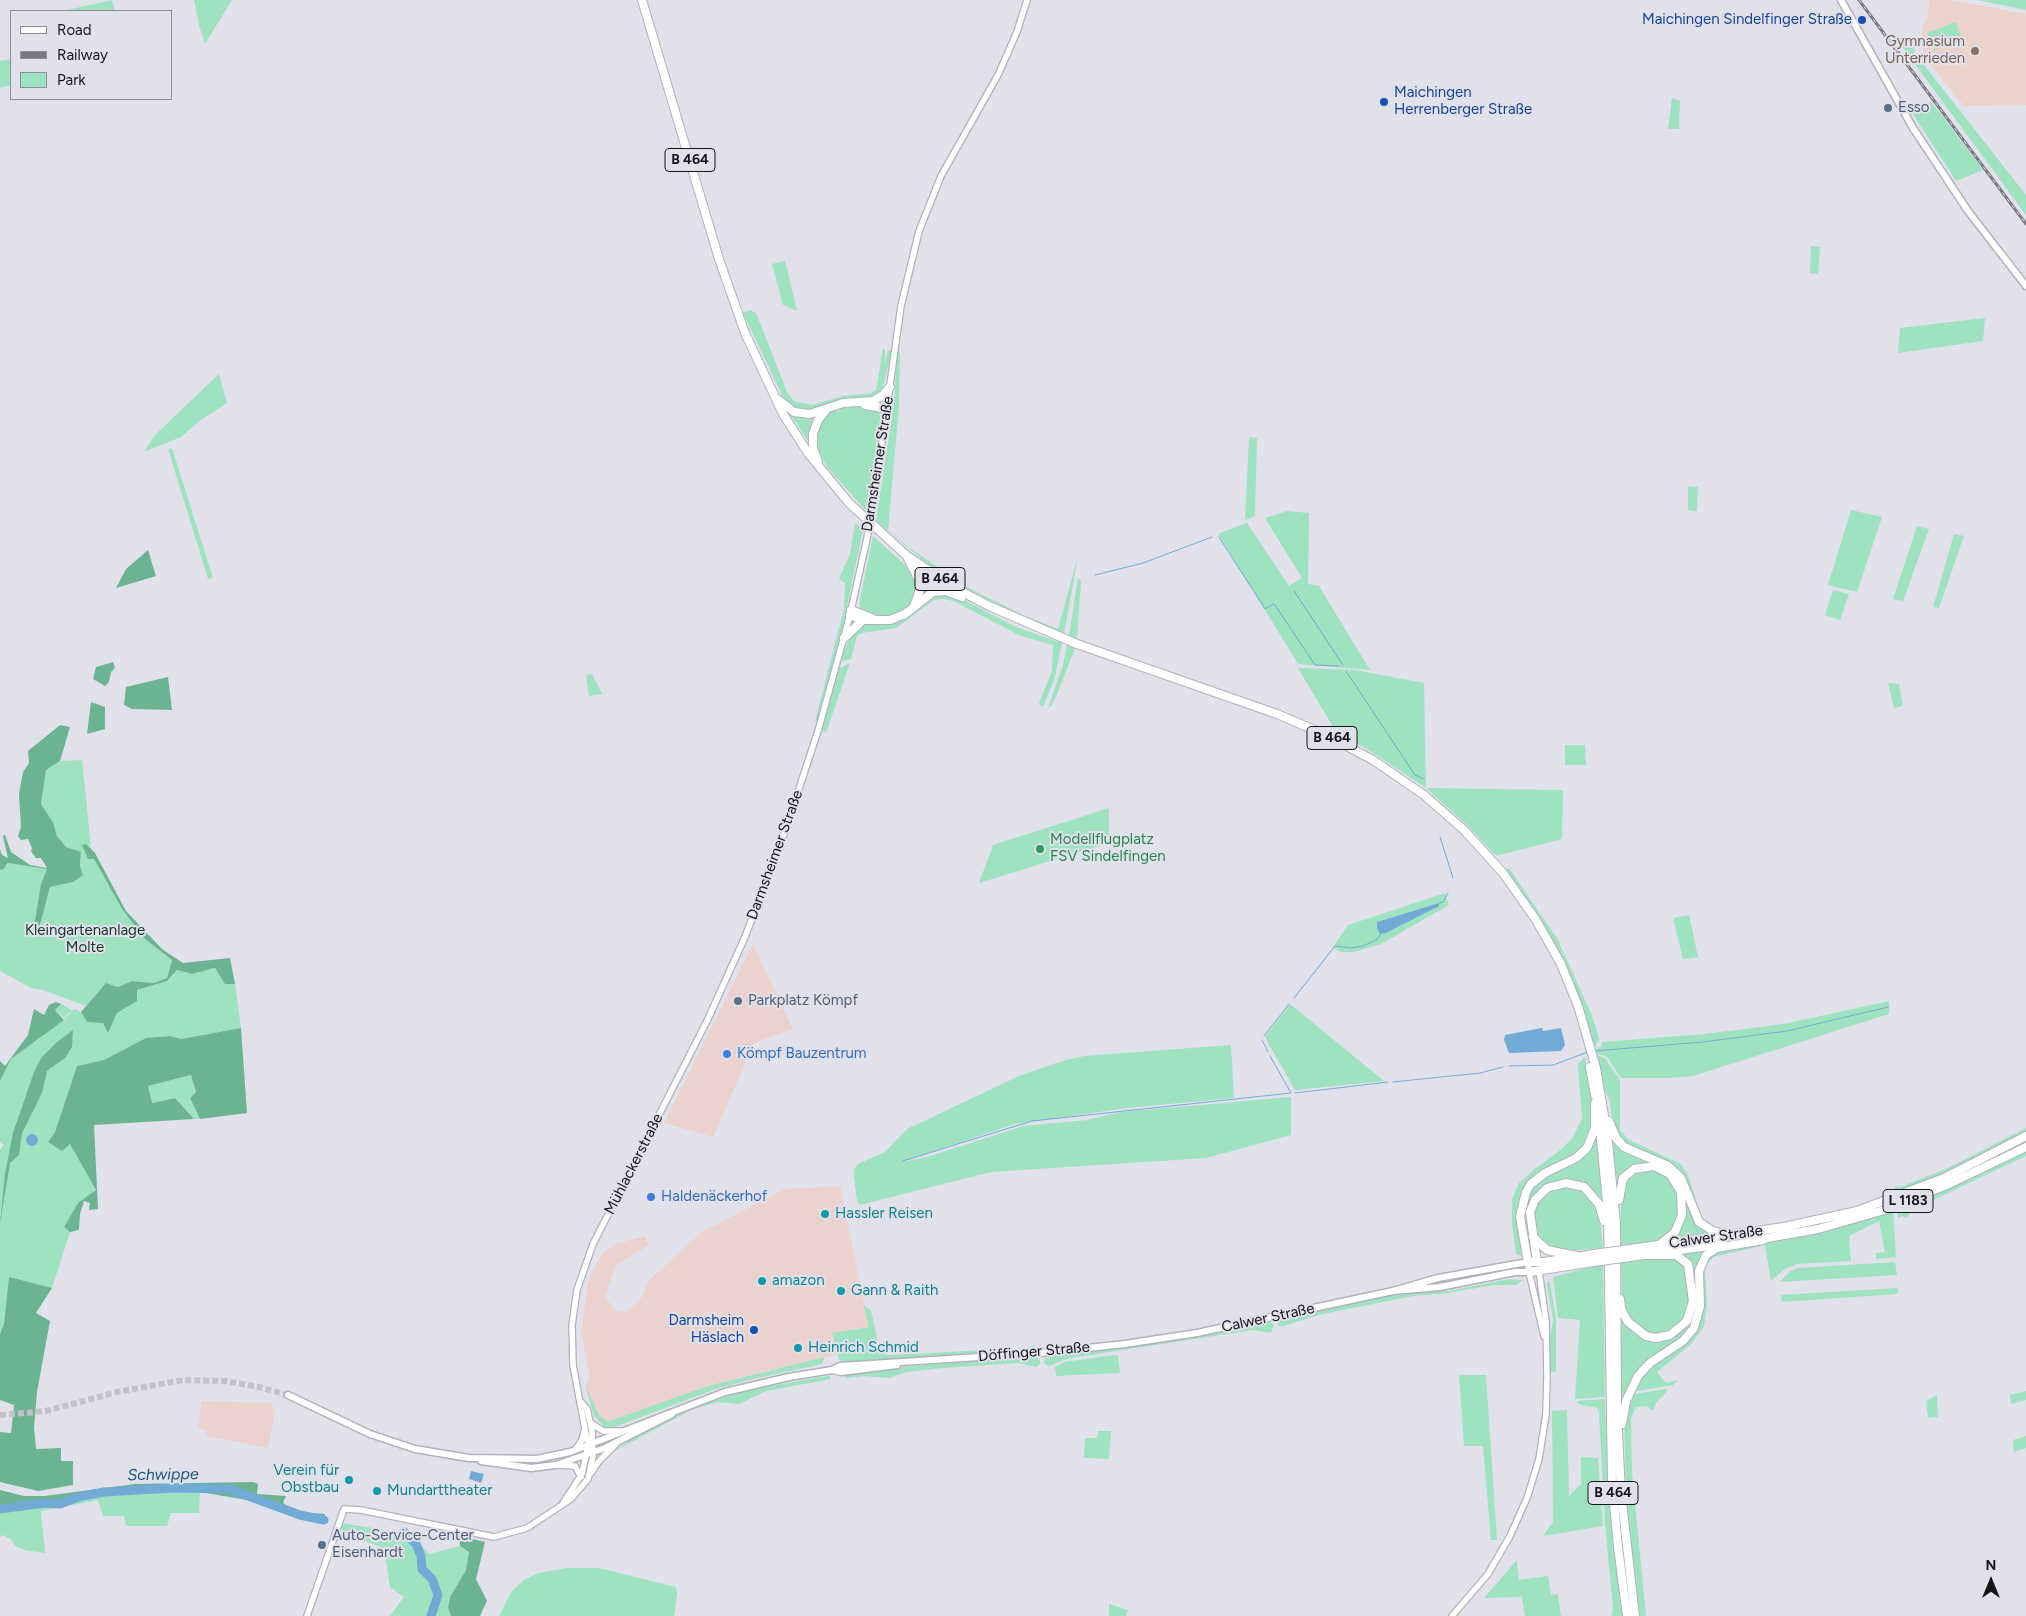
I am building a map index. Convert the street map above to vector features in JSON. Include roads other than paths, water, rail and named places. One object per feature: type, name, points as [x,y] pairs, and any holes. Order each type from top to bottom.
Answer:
[{"type":"main road","name":"B 464","points":[[642,0],[726,282],[747,339],[772,393],[790,426],[820,469],[860,515],[906,555],[976,600],[1069,641],[1277,714],[1340,742],[1386,768],[1436,804],[1480,847],[1522,900],[1553,952],[1587,1043],[1599,1086],[1610,1153],[1616,1223],[1618,1448],[1623,1526],[1635,1616]]},
{"type":"main road","points":[[1841,0],[1913,128],[1936,164],[1968,211],[2026,286]]},
{"type":"main road","points":[[861,403],[873,401],[883,395],[890,387]]},
{"type":"main road","points":[[772,393],[794,412],[810,414],[843,403],[888,406]]},
{"type":"main road","points":[[873,401],[888,406]]},
{"type":"main road","points":[[820,469],[813,448],[813,434],[818,420],[827,409]]},
{"type":"main road","points":[[906,555],[920,582],[914,606]]},
{"type":"main road","points":[[851,613],[863,620],[893,619],[905,614],[927,595],[940,591],[976,600]]},
{"type":"main road","points":[[851,613],[873,620]]},
{"type":"main road","points":[[844,638],[863,620]]},
{"type":"main road","name":"B 464","points":[[1592,1062],[1607,1205],[1612,1474],[1618,1547],[1627,1616]]},
{"type":"main road","points":[[1599,1086],[1610,1128],[1620,1143],[1631,1151],[1659,1162],[1674,1171],[1685,1187],[1699,1222],[1712,1231],[1732,1236]]},
{"type":"main road","points":[[1529,1272],[1520,1217],[1526,1192],[1531,1184],[1545,1173],[1576,1158],[1587,1148],[1596,1128],[1594,1104],[1596,1101]]},
{"type":"main road","name":"Calwer Straße","points":[[1393,1291],[1445,1286],[1515,1272],[1539,1271],[1594,1258],[1630,1253],[1659,1245],[1732,1236],[1816,1221],[1879,1204],[1944,1178],[2026,1136]]},
{"type":"main road","name":"Calwer Straße","points":[[1630,1253],[1645,1254],[1763,1240],[1818,1229],[1881,1211],[1947,1185],[2026,1146]]},
{"type":"main road","points":[[1616,1223],[1619,1216],[1618,1192],[1623,1178],[1634,1169],[1642,1166],[1654,1166],[1662,1169],[1670,1174],[1679,1186],[1683,1208],[1680,1223],[1675,1232],[1659,1245]]},
{"type":"main road","points":[[1539,1271],[1530,1212],[1539,1194],[1547,1188],[1560,1183],[1579,1185],[1594,1198],[1602,1211],[1605,1266],[1609,1272]]},
{"type":"main road","points":[[1532,1235],[1547,1250],[1577,1256]]},
{"type":"main road","points":[[1618,1448],[1622,1436],[1624,1409],[1632,1385],[1650,1363],[1683,1340],[1697,1321],[1700,1306],[1699,1271],[1706,1255],[1716,1248],[1763,1240]]},
{"type":"main road","points":[[1616,1281],[1624,1315],[1638,1331],[1656,1338],[1670,1335],[1683,1327],[1690,1315],[1693,1301],[1688,1264],[1676,1255],[1645,1254]]},
{"type":"main road","name":"Calwer Straße","points":[[1142,1342],[1197,1333],[1393,1291],[1438,1278],[1528,1262],[1577,1256],[1594,1258]]},
{"type":"main road","name":"Döffinger Straße","points":[[469,1458],[533,1459],[575,1450],[676,1409],[746,1386],[832,1370],[840,1366],[1041,1353],[1142,1342]]},
{"type":"main road","points":[[288,1395],[386,1441],[426,1452],[469,1458]]},
{"type":"main road","name":"Döffinger Straße","points":[[469,1458],[526,1468],[556,1465],[590,1454],[618,1442],[670,1416],[676,1409]]},
{"type":"street","name":"Darmsheimer Straße","points":[[745,937],[805,774],[851,613],[873,506],[906,277],[919,231],[941,176],[998,75],[1017,32],[1027,0]]},
{"type":"street","name":"Mühlackerstraße","points":[[590,1454],[591,1444],[588,1423],[580,1406],[582,1402],[573,1365],[572,1339],[577,1290],[593,1244],[707,1021],[745,937]]},
{"type":"street","points":[[1452,1616],[1488,1574],[1520,1516],[1539,1459],[1546,1406],[1546,1321],[1539,1271]]},
{"type":"street","points":[[1529,1272],[1545,1342]]},
{"type":"street","points":[[575,1450],[582,1440],[588,1423],[602,1430],[623,1431]]},
{"type":"street","points":[[307,1616],[344,1509],[361,1510],[494,1537],[527,1528],[577,1493],[599,1461],[618,1442]]},
{"type":"street","points":[[588,1479],[590,1454]]},
{"type":"street","points":[[563,1503],[581,1477],[590,1454]]},
{"type":"street","points":[[556,1465],[575,1466],[581,1477]]},
{"type":"water","points":[[1439,903],[1439,906],[1386,933],[1380,934],[1377,928],[1377,922]]},
{"type":"water","points":[[1542,1028],[1543,1031],[1561,1028],[1565,1045],[1561,1051],[1509,1053],[1504,1040],[1505,1035]]},
{"type":"water","points":[[30,1134],[34,1134],[38,1140],[34,1146],[30,1146],[26,1142],[26,1138]]},
{"type":"water","points":[[471,1471],[484,1474],[481,1483],[469,1479]]},
{"type":"waterway","points":[[1095,575],[1143,563],[1212,537]]},
{"type":"waterway","points":[[1219,537],[1265,609],[1273,604],[1275,605],[1315,665],[1339,666]]},
{"type":"waterway","points":[[1294,591],[1343,665]]},
{"type":"waterway","points":[[1346,671],[1415,775],[1424,779]]},
{"type":"waterway","points":[[1440,837],[1453,878]]},
{"type":"waterway","points":[[1439,903],[1443,902],[1448,893]]},
{"type":"waterway","points":[[1294,998],[1335,946],[1352,948],[1363,946],[1376,940],[1381,934]]},
{"type":"waterway","points":[[1264,1036],[1289,1004]]},
{"type":"waterway","points":[[1594,1051],[1703,1042],[1787,1031],[1888,1007]]},
{"type":"waterway","points":[[1262,1040],[1268,1052]]},
{"type":"waterway","points":[[1509,1066],[1553,1065],[1588,1052]]},
{"type":"waterway","points":[[903,1161],[1032,1121],[1291,1093],[1270,1056]]},
{"type":"waterway","points":[[1393,1082],[1480,1073],[1503,1067]]},
{"type":"waterway","points":[[1295,1093],[1388,1082]]},
{"type":"waterway","name":"Schwippe","points":[[0,1509],[44,1503],[60,1504],[78,1497],[104,1492],[173,1488],[229,1489],[300,1515],[324,1520]]},
{"type":"waterway","name":"Schwippe","points":[[404,1532],[416,1544],[421,1556],[422,1569],[432,1579],[438,1595],[431,1616]]},
{"type":"tunnel","points":[[0,1415],[46,1411],[117,1392],[183,1380],[225,1381],[259,1387],[288,1395]]},
{"type":"railway","points":[[1859,0],[2026,224]]},
{"type":"place","name":"Maichingen Sindelfinger Straße","points":[[1862,20]]},
{"type":"place","name":"Gymnasium Unterrieden","points":[[1975,51]]},
{"type":"place","name":"Maichingen Herrenberger Straße","points":[[1384,102]]},
{"type":"place","name":"Esso","points":[[1888,108]]},
{"type":"place","name":"Modellflugplatz FSV Sindelfingen","points":[[1040,849]]},
{"type":"place","name":"Parkplatz Kömpf","points":[[738,1001]]},
{"type":"place","name":"Kömpf Bauzentrum","points":[[727,1054]]},
{"type":"place","name":"Haldenäckerhof","points":[[651,1197]]},
{"type":"place","name":"Hassler Reisen","points":[[825,1214]]},
{"type":"place","name":"amazon","points":[[762,1281]]},
{"type":"place","name":"Gann & Raith","points":[[841,1291]]},
{"type":"place","name":"Darmsheim Häslach","points":[[754,1330]]},
{"type":"place","name":"Heinrich Schmid","points":[[798,1348]]},
{"type":"place","name":"Verein für Obstbau","points":[[349,1480]]},
{"type":"place","name":"Mundarttheater","points":[[377,1491]]},
{"type":"place","name":"Auto-Service-Center Eisenhardt","points":[[322,1545]]},
{"type":"park label","name":"Kleingartenanlage Molte","points":[[85,940]]}]
